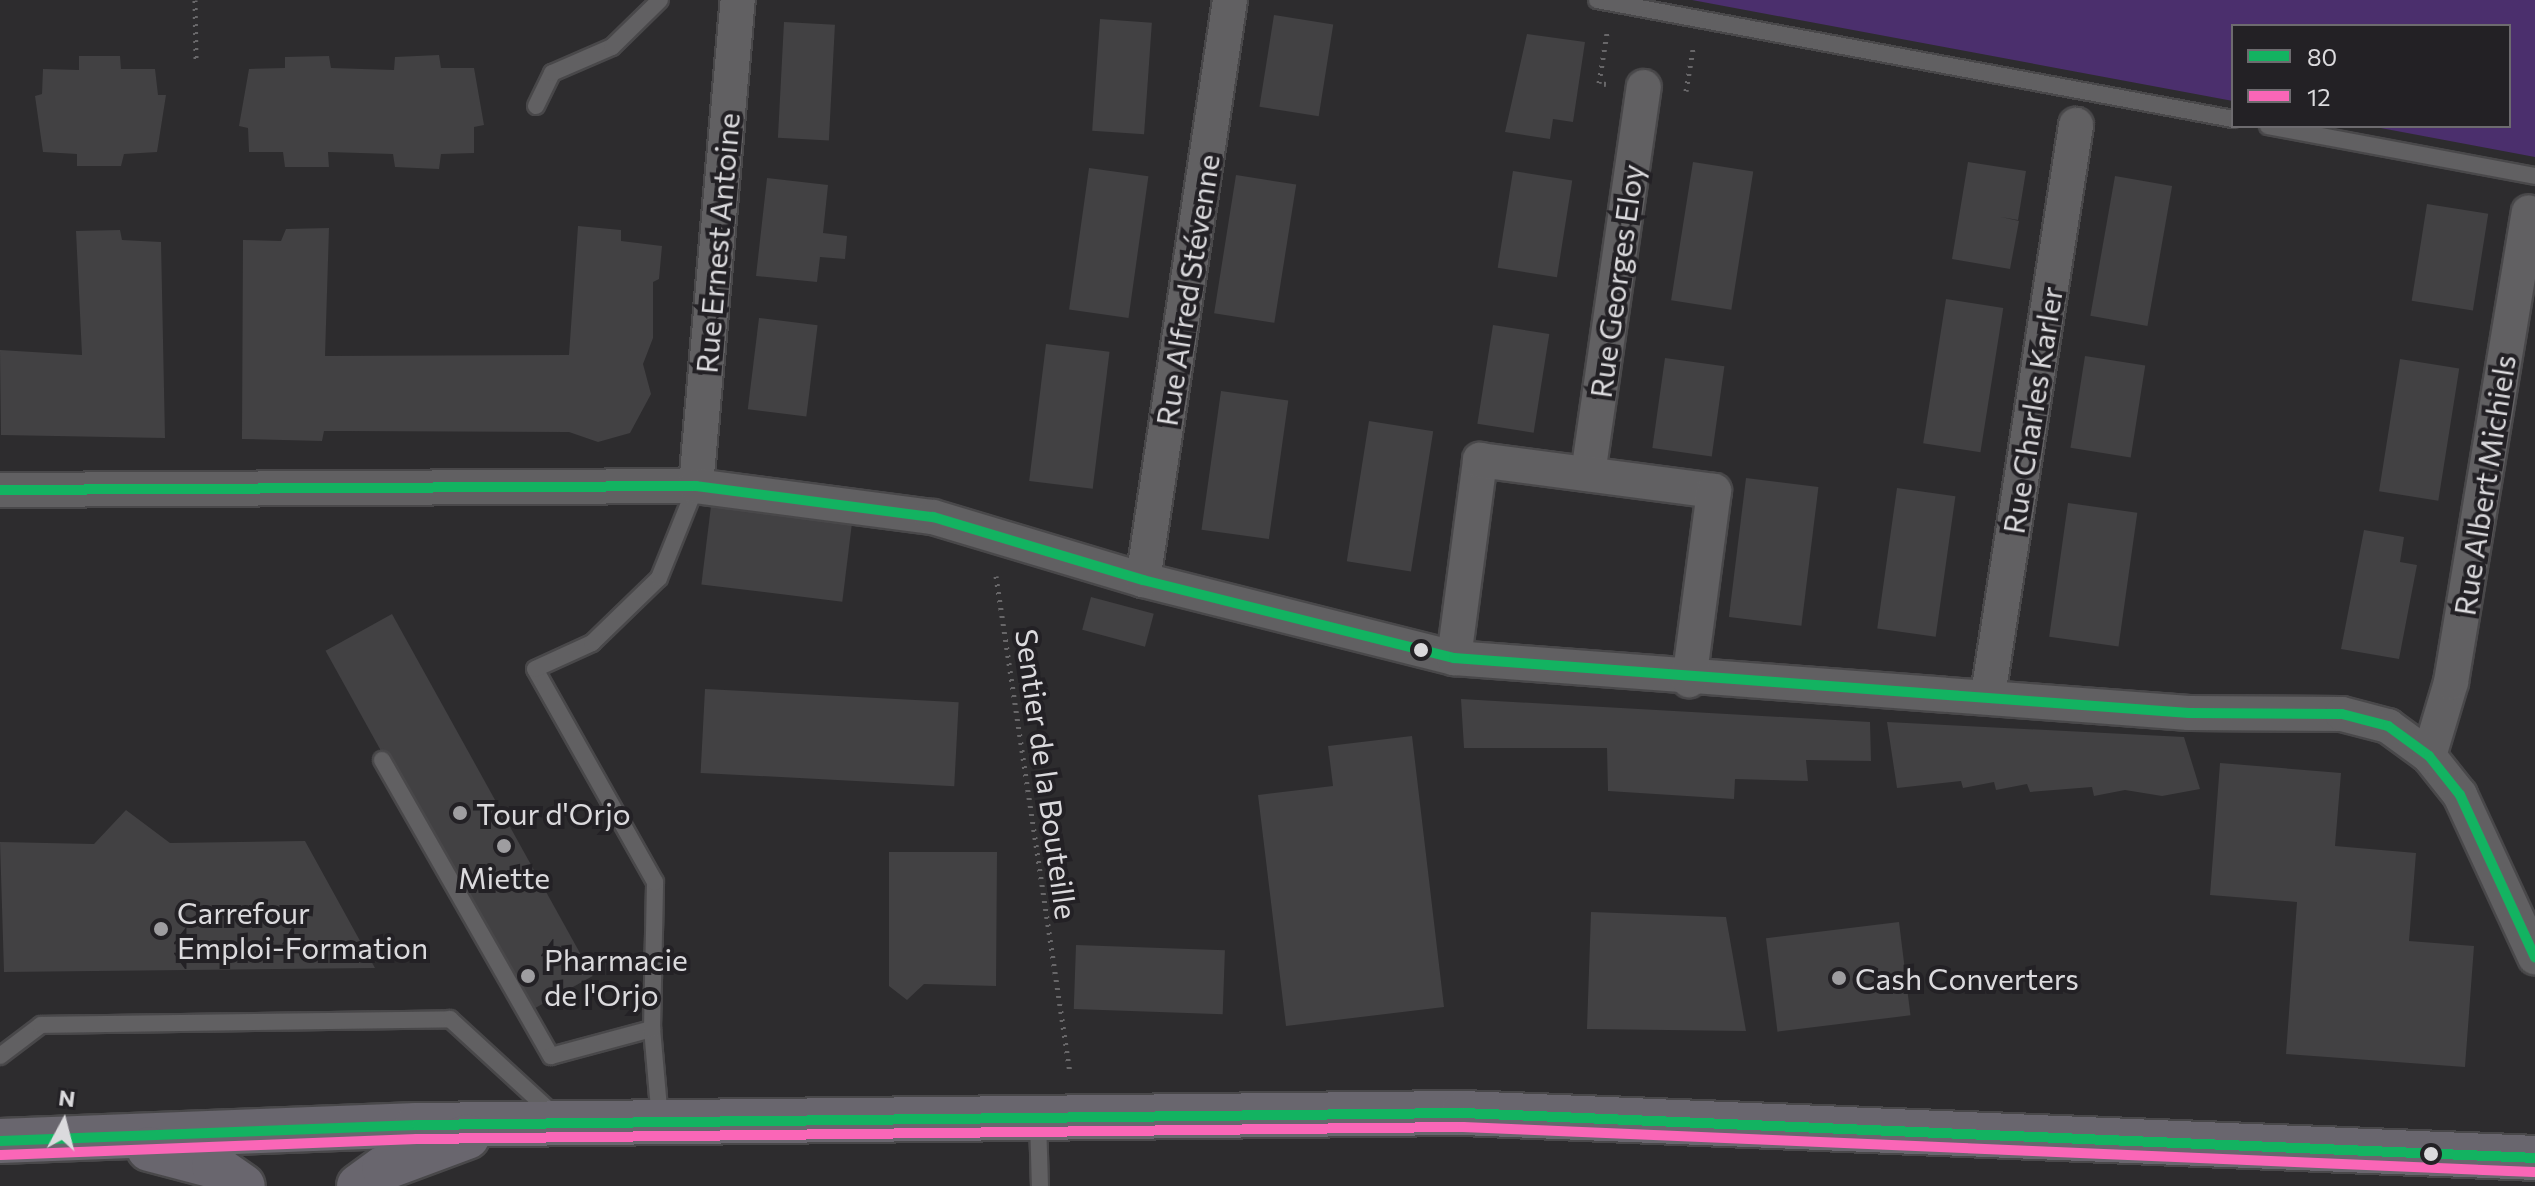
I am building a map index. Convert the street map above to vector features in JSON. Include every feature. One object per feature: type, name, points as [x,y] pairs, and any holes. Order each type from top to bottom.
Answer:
[{"type":"main road","points":[[0,1141],[503,1125],[1619,1116],[2535,1158]]},
{"type":"main road","points":[[359,1186],[418,1153],[503,1125]]},
{"type":"main road","points":[[108,1139],[214,1166],[243,1186]]},
{"type":"street","name":"Rue Ernest Antoine","points":[[696,486],[738,0]]},
{"type":"street","name":"Rue Alfred Stévenne","points":[[1143,580],[1230,0]]},
{"type":"street","name":"Rue Georges Eloy","points":[[1588,474],[1644,87]]},
{"type":"street","name":"Rue Charles Karler","points":[[1988,695],[2076,125]]},
{"type":"street","name":"Rue Albert Michiels","points":[[2429,756],[2451,682],[2529,212]]},
{"type":"street","points":[[1454,658],[1480,460],[1714,491],[1689,680]]},
{"type":"street","points":[[0,490],[696,486],[933,517],[1143,580],[1454,658],[1689,680],[1988,695],[2189,713],[2342,714],[2388,726],[2429,756],[2460,795],[2535,957]]},
{"type":"lane","points":[[536,106],[552,73],[612,47],[660,0]]},
{"type":"lane","points":[[1605,1],[2231,119]]},
{"type":"lane","points":[[2279,128],[2535,176]]},
{"type":"lane","points":[[660,1123],[652,1029],[655,882],[535,669],[592,643],[659,578],[696,486]]},
{"type":"lane","points":[[382,760],[551,1056],[652,1029]]},
{"type":"lane","points":[[0,1056],[41,1025],[450,1019],[486,1045],[533,1103],[580,1124]]},
{"type":"lane","points":[[1038,1120],[1040,1186]]},
{"type":"path","points":[[195,0],[196,60]]},
{"type":"path","points":[[1605,1],[1599,83],[1685,93],[1698,17]]},
{"type":"path","name":"Sentier de la Bouteille","points":[[989,532],[1070,1074]]},
{"type":"shaded area","points":[[1692,0],[2535,0],[2535,157],[2381,128],[2511,128],[2511,24],[2231,24],[2231,101]]},
{"type":"building","points":[[1274,15],[1333,24],[1319,116],[1259,107]]},
{"type":"building","points":[[1100,19],[1152,23],[1144,134],[1092,131]]},
{"type":"building","points":[[784,22],[835,25],[829,141],[778,138]]},
{"type":"building","points":[[1527,34],[1585,42],[1573,122],[1553,119],[1550,139],[1505,132]]},
{"type":"building","points":[[439,55],[441,68],[474,68],[484,125],[474,127],[474,153],[441,154],[439,169],[395,167],[393,154],[328,152],[329,167],[285,167],[283,152],[249,152],[248,128],[239,126],[249,69],[285,68],[285,57],[329,56],[331,68],[394,70],[395,57]]},
{"type":"building","points":[[79,56],[120,56],[121,69],[155,69],[158,95],[166,95],[157,152],[124,154],[121,166],[77,166],[77,154],[43,152],[35,96],[42,94],[43,69],[79,70]]},
{"type":"building","points":[[1693,162],[1753,172],[1731,310],[1671,300]]},
{"type":"building","points":[[1968,162],[2026,171],[2018,220],[2001,217],[2019,221],[2010,269],[1952,259]]},
{"type":"building","points":[[1089,168],[1148,176],[1129,318],[1069,310]]},
{"type":"building","points":[[1513,171],[1572,180],[1557,277],[1498,268]]},
{"type":"building","points":[[1236,175],[1296,185],[1274,323],[1214,313]]},
{"type":"building","points":[[2115,176],[2172,186],[2147,326],[2090,316]]},
{"type":"building","points":[[767,178],[828,185],[823,233],[847,236],[845,259],[820,257],[817,282],[756,276]]},
{"type":"building","points":[[2427,204],[2488,214],[2473,310],[2412,301]]},
{"type":"building","points":[[578,226],[621,230],[621,241],[662,246],[659,279],[653,282],[653,338],[643,364],[651,394],[630,433],[598,442],[569,432],[324,431],[322,441],[242,439],[243,240],[281,241],[286,229],[329,228],[325,356],[569,355]]},
{"type":"building","points":[[120,230],[122,240],[161,242],[165,438],[1,435],[0,350],[82,355],[76,231]]},
{"type":"building","points":[[1946,299],[2003,308],[1980,452],[1923,443]]},
{"type":"building","points":[[759,318],[818,325],[806,417],[748,409]]},
{"type":"building","points":[[1493,325],[1549,334],[1534,433],[1477,424]]},
{"type":"building","points":[[1046,344],[1110,352],[1093,489],[1029,481]]},
{"type":"building","points":[[2085,356],[2145,366],[2131,457],[2070,448]]},
{"type":"building","points":[[1665,358],[1724,366],[1712,456],[1652,448]]},
{"type":"building","points":[[2400,359],[2459,368],[2438,501],[2379,491]]},
{"type":"building","points":[[1221,391],[1288,400],[1269,539],[1202,530]]},
{"type":"building","points":[[1369,421],[1433,431],[1411,571],[1347,561]]},
{"type":"building","points":[[1746,478],[1818,487],[1801,626],[1729,617]]},
{"type":"building","points":[[1897,488],[1955,496],[1936,637],[1877,629]]},
{"type":"building","points":[[2068,503],[2137,513],[2119,646],[2049,637]]},
{"type":"building","points":[[711,506],[852,523],[842,602],[701,584]]},
{"type":"building","points":[[2364,530],[2404,537],[2400,562],[2417,565],[2399,659],[2341,649]]},
{"type":"building","points":[[1091,597],[1154,614],[1145,647],[1082,630]]},
{"type":"building","name":"Tour d'Orjo","points":[[392,614],[593,976],[526,1013],[326,651]]},
{"type":"building","points":[[705,689],[959,702],[954,786],[701,773]]},
{"type":"building","points":[[1461,699],[1870,722],[1871,761],[1806,760],[1808,781],[1735,779],[1734,799],[1608,791],[1607,748],[1464,748]]},
{"type":"building","points":[[1887,722],[2184,737],[2200,789],[2162,796],[2125,790],[2094,796],[2092,787],[2030,792],[2027,784],[1996,790],[1994,782],[1963,788],[1961,781],[1897,788]]},
{"type":"building","points":[[1412,736],[1444,1007],[1286,1026],[1258,795],[1333,786],[1328,746]]},
{"type":"building","points":[[2220,763],[2341,773],[2335,846],[2416,853],[2409,941],[2474,946],[2465,1067],[2286,1054],[2297,902],[2210,895]]},
{"type":"building","points":[[126,810],[170,843],[305,841],[375,968],[4,972],[0,842],[94,844]]},
{"type":"building","points":[[889,852],[997,852],[996,986],[924,984],[907,1000],[889,986]]},
{"type":"building","points":[[1591,912],[1726,917],[1746,1031],[1587,1029]]},
{"type":"building","name":"Cash Converters","points":[[1899,922],[1910,1015],[1777,1032],[1766,938]]},
{"type":"building","points":[[1076,945],[1225,950],[1223,1014],[1074,1009]]},
{"type":"transit line","name":"80","points":[[0,490],[696,486],[933,517],[1143,580],[1454,658],[2189,713],[2342,714],[2388,726],[2429,756],[2460,795],[2535,957]]},
{"type":"transit line","name":"80","points":[[0,1141],[417,1125],[1463,1113],[2535,1158]]},
{"type":"transit line","name":"12","points":[[1,1155],[417,1139],[1463,1127],[2534,1172]]},
{"type":"place","name":"Tour d'Orjo","points":[[460,813]]},
{"type":"place","name":"Miette","points":[[504,846]]},
{"type":"place","name":"Carrefour Emploi-Formation","points":[[161,929]]},
{"type":"place","name":"Pharmacie de l'Orjo","points":[[528,976]]},
{"type":"place","name":"Cash Converters","points":[[1839,978]]}]
